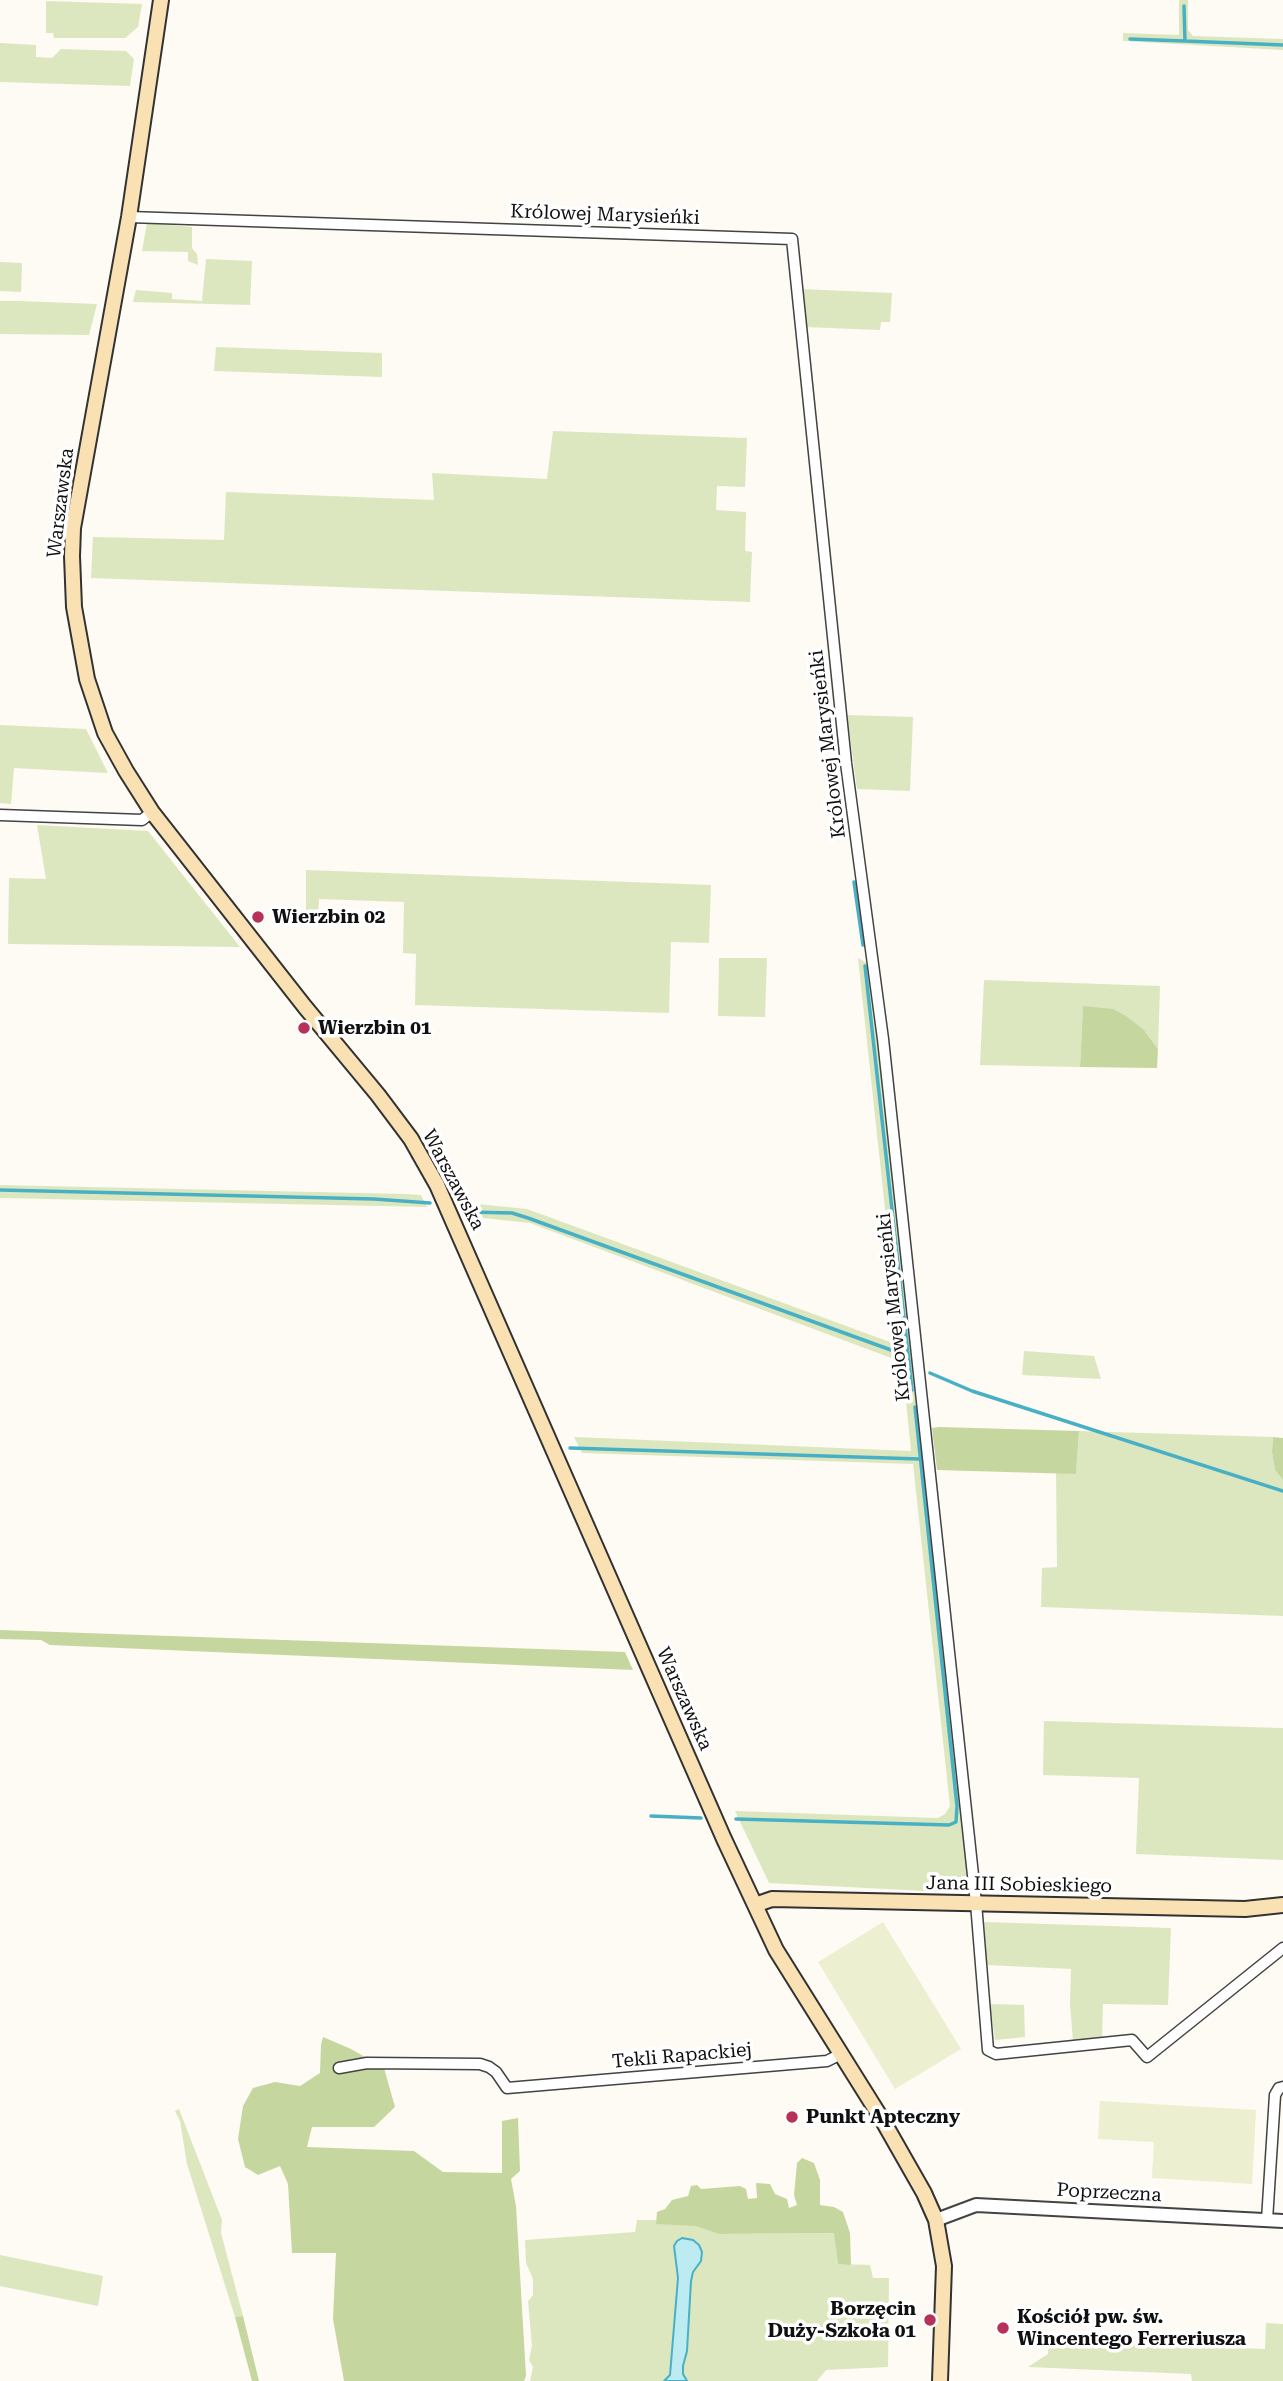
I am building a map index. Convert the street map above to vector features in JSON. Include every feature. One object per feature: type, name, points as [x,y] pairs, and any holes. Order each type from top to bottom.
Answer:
[{"type":"main road","name":"Warszawska","points":[[161,0],[129,217],[73,528],[74,607],[87,679],[105,733],[125,771],[152,812],[305,1007],[378,1095],[411,1139],[438,1185],[776,1950],[904,2156],[936,2220],[944,2266],[940,2381]]},
{"type":"main road","name":"Jana III Sobieskiego","points":[[755,1905],[772,1899],[1245,1909],[1283,1905]]},
{"type":"street","name":"Królowej Marysieńki","points":[[129,217],[792,239],[846,763],[885,1052],[976,1903]]},
{"type":"street","points":[[0,815],[142,820],[152,812]]},
{"type":"street","points":[[976,1903],[987,2046],[989,2052],[996,2054],[1132,2040],[1147,2057],[1283,1948]]},
{"type":"street","name":"Tekli Rapackiej","points":[[340,2068],[367,2063],[480,2064],[496,2072],[507,2088],[827,2061],[841,2053]]},
{"type":"street","points":[[1267,2220],[1275,2095],[1279,2088],[1283,2087]]},
{"type":"street","name":"Poprzeczna","points":[[936,2220],[976,2205],[1283,2221]]},
{"type":"green space","points":[[1179,0],[1188,0],[1188,30],[1193,36],[1283,39],[1283,50],[1123,41],[1123,33],[1179,35]]},
{"type":"green space","points":[[46,1],[142,4],[138,27],[125,38],[54,38],[53,33],[46,33]]},
{"type":"green space","points":[[0,43],[36,45],[36,57],[52,58],[61,49],[126,51],[134,59],[130,86],[0,82]]},
{"type":"green space","points":[[147,223],[192,227],[192,248],[197,254],[198,265],[188,261],[188,252],[142,251]]},
{"type":"green space","points":[[206,259],[252,261],[250,305],[133,302],[136,290],[172,293],[172,299],[202,301]]},
{"type":"green space","points":[[0,262],[22,263],[21,292],[0,291]]},
{"type":"green space","points":[[801,289],[892,293],[890,322],[881,322],[880,330],[805,327]]},
{"type":"green space","points":[[0,301],[97,304],[89,335],[0,334]]},
{"type":"green space","points":[[216,347],[382,353],[382,377],[214,371]]},
{"type":"green space","points":[[553,431],[747,438],[745,487],[717,486],[716,510],[746,512],[745,551],[752,552],[750,602],[91,578],[93,537],[224,540],[226,492],[434,500],[432,473],[547,479]]},
{"type":"green space","points":[[847,715],[913,717],[910,791],[857,789]]},
{"type":"green space","points":[[0,725],[86,729],[108,773],[14,768],[11,804],[0,803]]},
{"type":"green space","points":[[37,825],[148,831],[240,947],[8,944],[9,878],[46,879]]},
{"type":"green space","points":[[306,870],[711,885],[709,943],[671,942],[669,1013],[415,1005],[416,954],[403,953],[404,902],[319,899],[318,913],[306,912]]},
{"type":"green space","points":[[719,958],[767,958],[765,1017],[718,1016]]},
{"type":"green space","points":[[858,958],[869,964],[875,1003],[969,1883],[969,1888],[964,1893],[769,1883],[735,1811],[938,1818],[945,1814],[950,1806],[913,1464],[582,1453],[574,1437],[911,1451],[902,1362],[530,1223],[483,1218],[477,1204],[527,1209],[890,1342],[900,1348]]},
{"type":"green space","points":[[984,980],[1160,986],[1158,1049],[1144,1030],[1083,1006],[1080,1067],[980,1065]]},
{"type":"green space","points":[[1083,1006],[1113,1009],[1144,1030],[1158,1049],[1157,1068],[1080,1067]]},
{"type":"green space","points":[[0,1185],[404,1194],[421,1195],[427,1207],[0,1198]]},
{"type":"green space","points":[[1024,1351],[1094,1356],[1101,1379],[1022,1375]]},
{"type":"green space","points":[[932,1428],[1079,1431],[1076,1474],[937,1470]]},
{"type":"green space","points":[[1079,1431],[1273,1437],[1275,1470],[1283,1480],[1283,1616],[1041,1607],[1042,1568],[1057,1567],[1056,1473],[1076,1473]]},
{"type":"green space","points":[[1273,1437],[1283,1438],[1283,1480],[1275,1470]]},
{"type":"green space","points":[[0,1630],[625,1652],[633,1670],[50,1645],[41,1640],[0,1639]]},
{"type":"green space","points":[[1044,1721],[1283,1728],[1283,1860],[1136,1854],[1139,1778],[1043,1775]]},
{"type":"green space","points":[[883,1922],[961,2049],[895,2089],[818,1962]]},
{"type":"green space","points":[[984,1922],[1171,1928],[1168,2005],[1103,2004],[1102,2037],[1073,2041],[1071,1969],[986,1965]]},
{"type":"green space","points":[[990,2004],[1024,2005],[1025,2037],[995,2040]]},
{"type":"green space","points":[[323,2037],[384,2068],[395,2107],[374,2127],[312,2127],[307,2147],[414,2151],[443,2172],[502,2173],[502,2121],[518,2118],[520,2171],[511,2179],[516,2206],[526,2376],[524,2381],[344,2381],[333,2319],[336,2253],[292,2253],[288,2184],[280,2166],[258,2175],[245,2167],[238,2139],[243,2106],[253,2088],[275,2082],[300,2086],[320,2073]]},
{"type":"green space","points":[[1100,2101],[1256,2110],[1252,2184],[1152,2178],[1154,2142],[1098,2139]]},
{"type":"green space","points":[[179,2109],[222,2220],[221,2233],[243,2316],[235,2317],[187,2164],[180,2121],[175,2111]]},
{"type":"green space","points":[[802,2158],[814,2163],[820,2180],[820,2205],[834,2207],[843,2212],[850,2233],[851,2265],[838,2264],[834,2233],[719,2234],[696,2226],[656,2224],[657,2212],[665,2209],[672,2200],[688,2196],[691,2186],[697,2185],[701,2189],[740,2186],[746,2189],[748,2199],[757,2198],[756,2183],[770,2184],[775,2194],[787,2199],[789,2208],[797,2205],[794,2195],[797,2163]]},
{"type":"green space","points":[[637,2220],[708,2220],[719,2234],[835,2233],[838,2264],[870,2265],[873,2278],[889,2278],[888,2367],[826,2370],[817,2381],[530,2381],[533,2367],[529,2360],[532,2346],[528,2301],[533,2295],[533,2279],[526,2263],[525,2240],[635,2232]]},
{"type":"green space","points":[[0,2255],[103,2276],[98,2306],[0,2286]]},
{"type":"green space","points":[[243,2316],[259,2381],[252,2381],[235,2317]]},
{"type":"green space","points":[[1266,2323],[1283,2324],[1283,2381],[1192,2381],[1191,2374],[1028,2367],[1048,2354],[1049,2340],[1265,2349]]},
{"type":"water","points":[[682,2238],[693,2240],[702,2252],[701,2261],[693,2272],[691,2281],[687,2351],[683,2366],[687,2381],[664,2381],[670,2375],[678,2278],[674,2246]]},
{"type":"waterway","points":[[1184,6],[1185,41],[1283,45]]},
{"type":"waterway","points":[[1130,39],[1184,41]]},
{"type":"waterway","points":[[854,882],[863,945]]},
{"type":"waterway","points":[[865,966],[912,1390]]},
{"type":"waterway","points":[[0,1190],[374,1199],[430,1203]]},
{"type":"waterway","points":[[468,1212],[512,1213],[528,1218],[891,1350],[909,1361]]},
{"type":"waterway","points":[[930,1373],[972,1391],[1283,1491]]},
{"type":"waterway","points":[[736,1819],[949,1825],[956,1822],[957,1806],[915,1407]]},
{"type":"waterway","points":[[570,1448],[920,1459]]},
{"type":"waterway","points":[[651,1816],[701,1818]]},
{"type":"place","name":"Wierzbin 02","points":[[258,917]]},
{"type":"place","name":"Wierzbin 01","points":[[304,1028]]},
{"type":"place","name":"Punkt Apteczny","points":[[792,2117]]},
{"type":"place","name":"Borzęcin Duży-Szkoła 01","points":[[930,2320]]},
{"type":"place","name":"Kościół pw. św. Wincentego Ferreriusza","points":[[1003,2328]]}]
